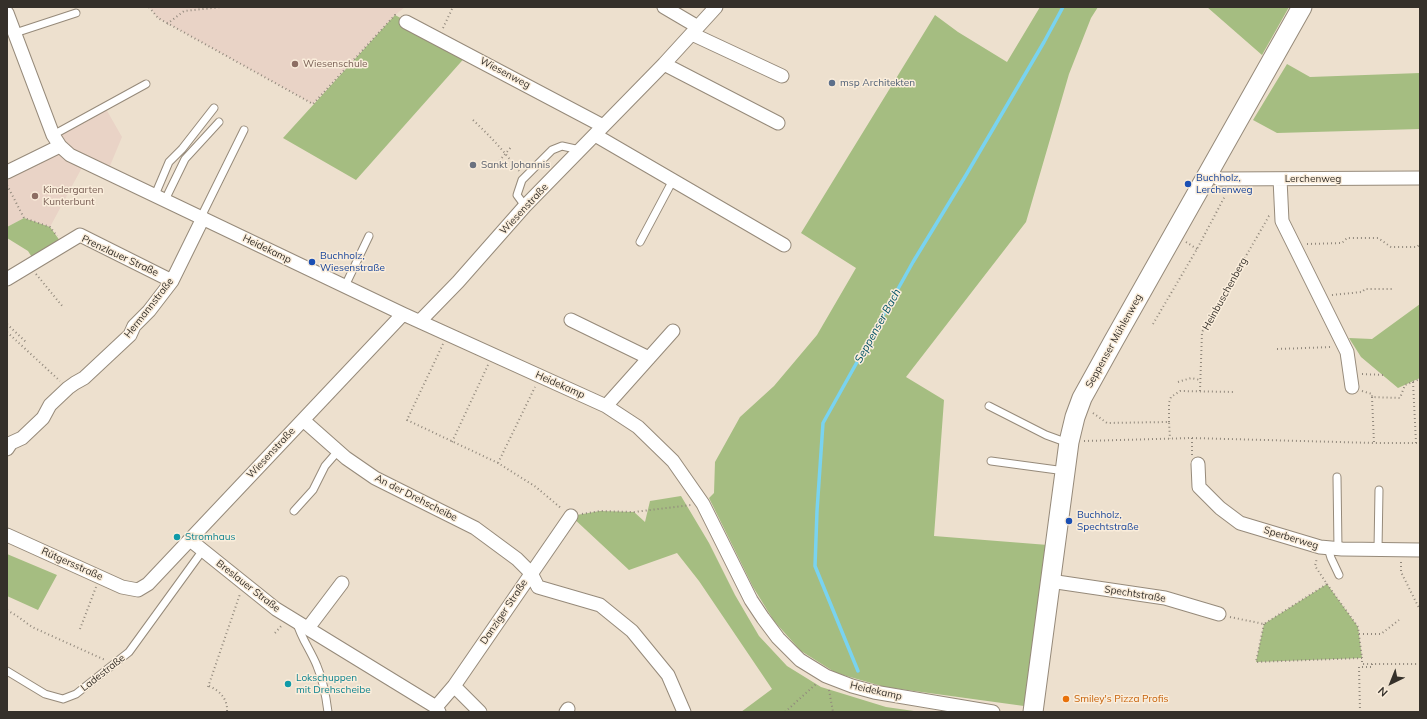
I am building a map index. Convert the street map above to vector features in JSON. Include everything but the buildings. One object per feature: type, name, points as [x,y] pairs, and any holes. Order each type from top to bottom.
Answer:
[{"type":"street","points":[[664,7],[695,30],[782,76]]},
{"type":"street","name":"Wiesenstraße","points":[[420,321],[458,282],[525,206],[664,64],[716,7]]},
{"type":"street","name":"Seppenser Mühlenweg","points":[[1033,712],[1069,442],[1080,405],[1113,342],[1302,7]]},
{"type":"street","name":"Heidekamp","points":[[7,13],[54,134],[60,146],[70,155],[403,314],[606,406],[638,427],[673,461],[703,504],[751,600],[778,638],[800,660],[826,676],[852,686],[874,692],[993,712]]},
{"type":"street","name":"Wiesenweg","points":[[406,22],[438,38],[599,130],[673,180],[784,245]]},
{"type":"street","points":[[664,64],[778,123]]},
{"type":"street","points":[[7,172],[60,146]]},
{"type":"street","name":"Lerchenweg","points":[[1209,172],[1219,179],[1420,178]]},
{"type":"street","points":[[1280,179],[1282,221],[1347,352],[1352,387]]},
{"type":"street","name":"Hermannstraße","points":[[7,449],[11,443],[22,438],[43,418],[50,406],[68,388],[84,378],[130,335],[134,326],[149,311],[172,281],[202,218]]},
{"type":"street","name":"Prenzlauer Straße","points":[[7,279],[80,236],[172,281]]},
{"type":"street","name":"Wiesenstraße","points":[[138,590],[148,584],[403,314]]},
{"type":"street","points":[[571,320],[649,358]]},
{"type":"street","points":[[606,406],[673,332]]},
{"type":"street","name":"An der Drehscheibe","points":[[303,420],[346,458],[375,478],[475,528],[516,559],[531,573],[538,587],[600,605],[632,631],[668,675],[684,712]]},
{"type":"street","name":"Sperberweg","points":[[1198,464],[1199,487],[1220,508],[1240,523],[1328,548],[1420,550]]},
{"type":"street","name":"Danziger Straße","points":[[438,709],[571,516]]},
{"type":"street","name":"Rütgersstraße","points":[[7,535],[122,587],[138,590]]},
{"type":"street","name":"Breslauer Straße","points":[[190,540],[276,609],[438,709]]},
{"type":"street","name":"Spechtstraße","points":[[1050,581],[1165,598],[1219,614]]},
{"type":"street","points":[[308,628],[342,583]]},
{"type":"street","points":[[454,686],[480,712]]},
{"type":"lane","points":[[15,33],[76,13]]},
{"type":"lane","points":[[54,134],[146,84]]},
{"type":"lane","points":[[160,198],[169,162],[182,149],[214,108]]},
{"type":"lane","points":[[160,198],[185,159],[219,122]]},
{"type":"lane","points":[[202,218],[244,130]]},
{"type":"lane","points":[[525,206],[517,195],[524,178],[552,150],[562,146],[580,150]]},
{"type":"lane","points":[[640,242],[673,180]]},
{"type":"lane","points":[[345,286],[369,236]]},
{"type":"lane","points":[[989,406],[1046,435],[1069,442]]},
{"type":"lane","points":[[294,511],[313,490],[325,466],[338,451]]},
{"type":"lane","points":[[991,461],[1065,471]]},
{"type":"lane","points":[[1337,477],[1328,548],[1339,575]]},
{"type":"lane","points":[[1378,549],[1379,490]]},
{"type":"lane","name":"Ladestraße","points":[[7,671],[45,694],[63,699],[76,694],[129,652],[202,550]]},
{"type":"lane","points":[[296,621],[300,634],[317,666],[325,692],[328,712]]},
{"type":"path","points":[[149,7],[158,18],[168,24],[313,104],[395,15],[406,22]]},
{"type":"path","points":[[168,24],[184,11],[222,7]]},
{"type":"path","points":[[438,38],[453,7]]},
{"type":"path","points":[[472,120],[506,153],[524,178]]},
{"type":"path","points":[[494,166],[512,146]]},
{"type":"path","points":[[7,185],[24,218],[50,227],[63,245]]},
{"type":"path","points":[[1153,324],[1197,249],[1225,196]]},
{"type":"path","name":"Heinbuschenberg","points":[[1200,391],[1202,332],[1269,216],[1282,214]]},
{"type":"path","points":[[1295,247],[1300,244],[1342,244],[1347,238],[1378,238],[1391,247],[1417,247],[1420,244]]},
{"type":"path","points":[[29,266],[63,307]]},
{"type":"path","points":[[1320,296],[1362,292],[1364,289],[1394,290]]},
{"type":"path","points":[[7,324],[27,343]]},
{"type":"path","points":[[7,332],[68,388]]},
{"type":"path","points":[[447,334],[407,420],[498,464],[536,487],[571,516],[600,511],[634,512],[692,505],[689,499]]},
{"type":"path","points":[[1277,349],[1343,346]]},
{"type":"path","points":[[452,442],[493,355]]},
{"type":"path","points":[[1350,374],[1383,375]]},
{"type":"path","points":[[498,464],[540,376]]},
{"type":"path","points":[[1178,382],[1191,378],[1201,380]]},
{"type":"path","points":[[1372,397],[1400,398],[1405,386],[1420,379]]},
{"type":"path","points":[[1413,382],[1416,443]]},
{"type":"path","points":[[1352,387],[1372,394],[1374,443]]},
{"type":"path","points":[[1170,439],[1168,410],[1171,397],[1180,391],[1235,392]]},
{"type":"path","points":[[1080,405],[1108,423],[1169,422]]},
{"type":"path","points":[[1069,442],[1192,438],[1420,443]]},
{"type":"path","points":[[1328,548],[1315,566],[1358,627],[1362,664],[1420,664]]},
{"type":"path","points":[[1401,550],[1401,572],[1420,610]]},
{"type":"path","points":[[227,712],[227,706],[223,697],[218,691],[208,687],[243,584]]},
{"type":"path","points":[[1237,618],[1264,624],[1327,584]]},
{"type":"path","points":[[80,629],[93,596]]},
{"type":"path","points":[[231,603],[236,605]]},
{"type":"path","points":[[7,610],[32,627],[93,656],[115,664]]},
{"type":"path","points":[[1359,634],[1380,634],[1399,620]]},
{"type":"path","points":[[1264,624],[1256,662],[1362,658]]},
{"type":"path","points":[[222,632],[226,633]]},
{"type":"path","points":[[1360,712],[1359,667],[1372,667],[1372,664]]},
{"type":"path","points":[[785,712],[826,676],[834,712]]},
{"type":"shaded area","name":"Wiesenschule","points":[[149,7],[405,7],[395,15],[313,104],[158,18]]},
{"type":"shaded area","points":[[106,109],[122,137],[107,173],[85,162],[50,227],[24,218],[7,227],[7,172],[60,146],[55,137]]},
{"type":"green space","points":[[1040,7],[1098,7],[1091,18],[1069,74],[1026,222],[906,377],[944,400],[934,536],[1048,545],[1024,706],[885,687],[836,673],[801,651],[774,621],[753,587],[709,498],[714,493],[715,462],[740,417],[774,386],[817,335],[856,268],[801,233],[935,15],[958,32],[1007,62]]},
{"type":"green space","points":[[1207,7],[1289,7],[1262,55]]},
{"type":"green space","points":[[395,15],[468,54],[356,180],[283,138]]},
{"type":"green space","points":[[1287,64],[1310,77],[1420,73],[1420,129],[1277,133],[1253,120]]},
{"type":"green space","points":[[24,218],[50,227],[63,245],[35,262],[28,251],[7,238],[7,227]]},
{"type":"green space","points":[[1420,304],[1420,378],[1398,388],[1361,357],[1349,338],[1372,339]]},
{"type":"green space","points":[[681,496],[709,543],[735,595],[759,636],[787,666],[821,687],[886,707],[921,712],[741,712],[772,689],[699,581],[677,553],[629,570],[571,516],[600,511],[634,512],[645,522],[650,501]]},
{"type":"green space","points":[[7,554],[57,575],[38,610],[7,596]]},
{"type":"green space","points":[[1327,584],[1358,627],[1362,658],[1256,662],[1264,624]]},
{"type":"waterway","name":"Seppenser Bach","points":[[858,671],[815,566],[823,423],[913,262],[966,175],[1063,7]]},
{"type":"place","name":"Wiesenschule","points":[[295,64]]},
{"type":"place","name":"msp Architekten","points":[[832,83]]},
{"type":"place","name":"Sankt Johannis","points":[[473,165]]},
{"type":"place","name":"Buchholz, Lerchenweg","points":[[1188,184]]},
{"type":"place","name":"Kindergarten Kunterbunt","points":[[35,196]]},
{"type":"place","name":"Buchholz, Wiesenstraße","points":[[312,262]]},
{"type":"place","name":"Buchholz, Spechtstraße","points":[[1069,521]]},
{"type":"place","name":"Stromhaus","points":[[177,537]]},
{"type":"place","name":"Lokschuppen mit Drehscheibe","points":[[288,684]]},
{"type":"place","name":"Smiley's Pizza Profis","points":[[1066,699]]}]
